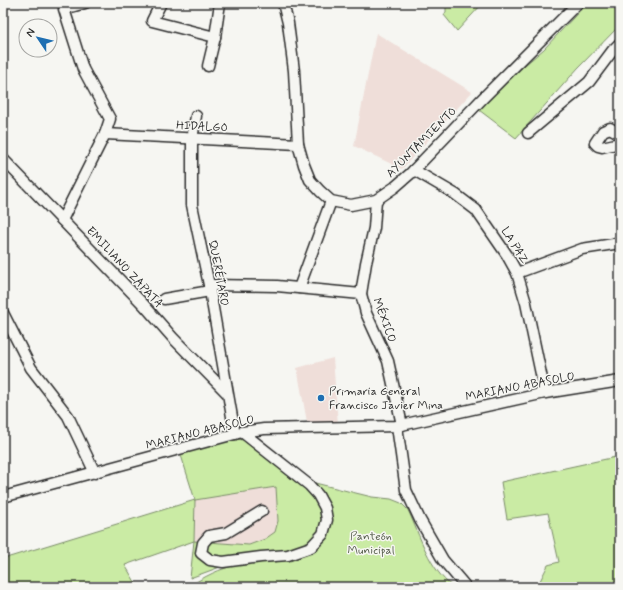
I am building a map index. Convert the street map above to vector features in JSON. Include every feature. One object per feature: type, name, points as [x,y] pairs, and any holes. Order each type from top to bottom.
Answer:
[{"type":"street","points":[[62,220],[105,134],[110,119],[83,69],[64,9],[85,3]]},
{"type":"street","points":[[161,3],[152,21],[215,37]]},
{"type":"street","points":[[208,66],[215,37],[220,3]]},
{"type":"street","name":"AYUNTAMIENTO","points":[[331,201],[351,205],[376,200],[395,187],[414,170],[466,115],[578,3]]},
{"type":"street","points":[[286,4],[294,71],[298,144],[310,180],[331,201],[299,288]]},
{"type":"street","points":[[528,133],[589,82],[620,43]]},
{"type":"street","name":"QUERÉTARO","points":[[196,116],[192,139],[192,205],[210,288],[227,393],[238,433]]},
{"type":"street","points":[[620,134],[610,128],[603,131],[595,143],[602,147],[620,143]]},
{"type":"street","name":"HIDALGO","points":[[105,134],[298,144]]},
{"type":"street","name":"EMILIANO ZAPATA","points":[[3,159],[227,393]]},
{"type":"street","name":"LA PAZ","points":[[414,170],[455,194],[476,210],[507,255],[517,273],[531,323],[545,393]]},
{"type":"street","name":"MÉXICO","points":[[376,200],[374,228],[361,294],[366,313],[388,361],[399,425],[406,490],[420,520],[443,560],[466,587]]},
{"type":"street","points":[[517,273],[582,249],[620,243]]},
{"type":"street","points":[[164,299],[210,288],[299,288],[361,294]]},
{"type":"street","points":[[3,313],[31,368],[68,416],[95,473]]},
{"type":"street","name":"MARIANO ABASOLO","points":[[3,497],[238,433],[264,429],[399,425],[545,393],[620,381]]},
{"type":"street","points":[[238,433],[309,485],[318,495],[325,508],[327,520],[323,534],[312,547],[288,555],[223,562],[210,560],[201,553],[203,543],[209,536],[226,533],[262,511]]},
{"type":"shaded area","points":[[376,33],[472,92],[402,169],[354,146]]},
{"type":"shaded area","points":[[333,358],[338,425],[307,422],[297,368]]},
{"type":"shaded area","points":[[276,487],[278,521],[275,533],[265,539],[249,545],[194,541],[195,500]]},
{"type":"green space","points":[[446,3],[483,3],[457,31],[444,15],[446,12]]},
{"type":"green space","points":[[587,3],[620,3],[620,25],[578,68],[516,138],[475,107],[544,49]]},
{"type":"green space","points":[[232,438],[243,440],[310,493],[320,509],[323,521],[321,533],[298,551],[231,563],[190,578],[194,541],[249,545],[265,539],[275,532],[278,521],[276,487],[195,500],[180,452]]},
{"type":"green space","points":[[620,456],[620,587],[537,587],[548,565],[559,562],[548,513],[507,519],[501,482]]},
{"type":"green space","name":"Panteón Municipal","points":[[315,483],[372,497],[391,499],[401,503],[408,510],[431,562],[445,580],[453,587],[188,587],[206,576],[231,566],[289,559],[308,553],[318,547],[322,542],[329,525],[330,512],[327,501]]},
{"type":"green space","points":[[195,500],[194,541],[125,565],[138,587],[3,587],[3,559]]},
{"type":"place","name":"Primaria General Francisco Javier Mina","points":[[321,398]]}]
